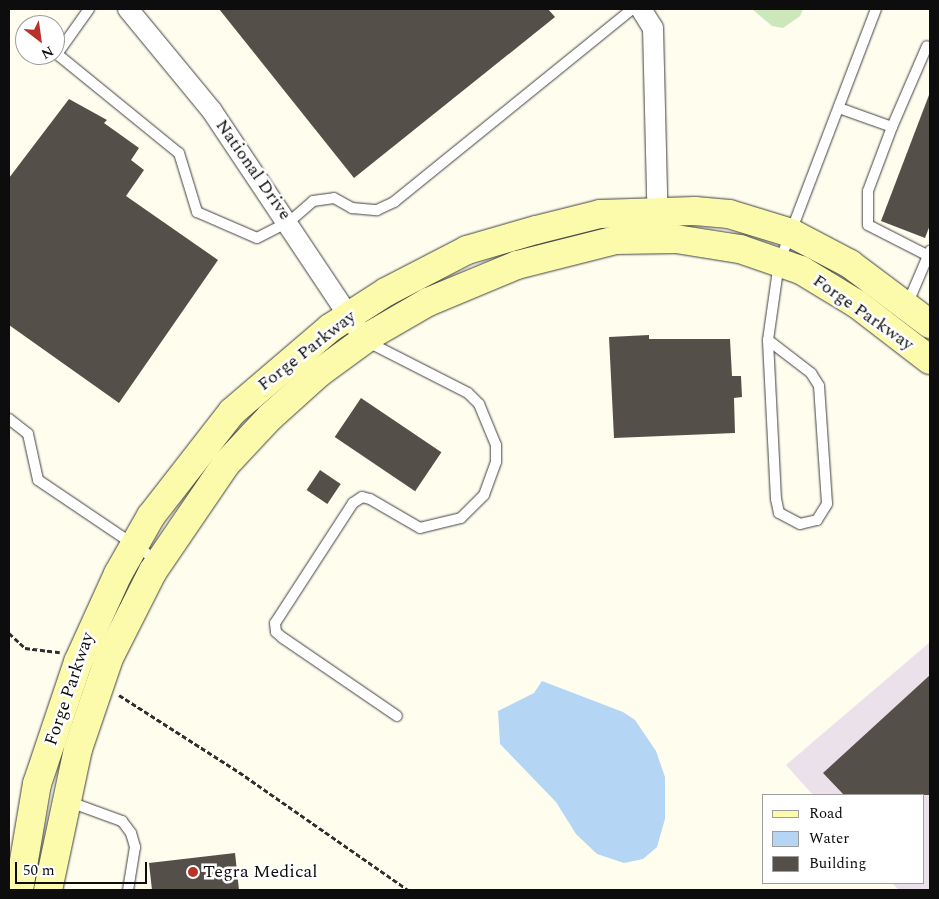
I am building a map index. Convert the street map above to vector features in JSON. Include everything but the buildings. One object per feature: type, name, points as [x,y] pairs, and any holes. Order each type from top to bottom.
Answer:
[{"type":"street","name":"National Drive","points":[[128,9],[212,111],[289,222],[365,340]]},
{"type":"street","points":[[641,9],[653,28],[658,239]]},
{"type":"street","name":"Forge Parkway","points":[[48,890],[78,749],[89,671],[88,633],[134,546],[188,464],[232,412],[349,316],[468,250],[600,214],[658,210],[729,214],[791,233],[850,264],[930,324]]},
{"type":"street","name":"Forge Parkway","points":[[19,890],[37,784],[89,671],[159,562],[226,464],[270,417],[319,373],[365,340],[428,302],[517,265],[616,240],[658,239],[740,249],[780,263],[829,285],[930,360]]},
{"type":"lane","points":[[89,9],[57,54],[179,153],[197,212],[257,238],[289,222],[313,201],[334,198],[352,208],[377,210],[394,202],[632,9]]},
{"type":"lane","points":[[768,340],[812,373],[819,386],[827,504],[817,520],[800,524],[779,513],[776,499],[768,340],[780,263],[876,9]]},
{"type":"lane","points":[[907,306],[929,253],[868,225],[868,191],[892,127],[927,46]]},
{"type":"lane","points":[[839,108],[892,127]]},
{"type":"lane","points":[[365,340],[468,393],[479,404],[496,445],[496,462],[484,495],[460,518],[420,528],[370,499],[362,497],[353,503],[275,623],[276,632],[283,638],[397,716]]},
{"type":"lane","points":[[9,419],[28,434],[38,480],[159,562]]},
{"type":"lane","points":[[66,800],[122,821],[131,833],[135,847],[128,890]]},
{"type":"path","points":[[9,633],[25,648],[89,671],[239,772],[408,890]]},
{"type":"shaded area","points":[[930,642],[930,890],[899,890],[893,884],[924,884],[924,794],[812,794],[786,765]]},
{"type":"green space","points":[[752,9],[803,9],[800,16],[783,28],[772,26]]},
{"type":"water","points":[[542,681],[623,712],[635,720],[656,751],[665,777],[665,819],[657,847],[643,859],[624,863],[597,854],[576,834],[556,802],[500,744],[498,711],[534,693]]},
{"type":"place","name":"Tegra Medical","points":[[193,872]]}]
